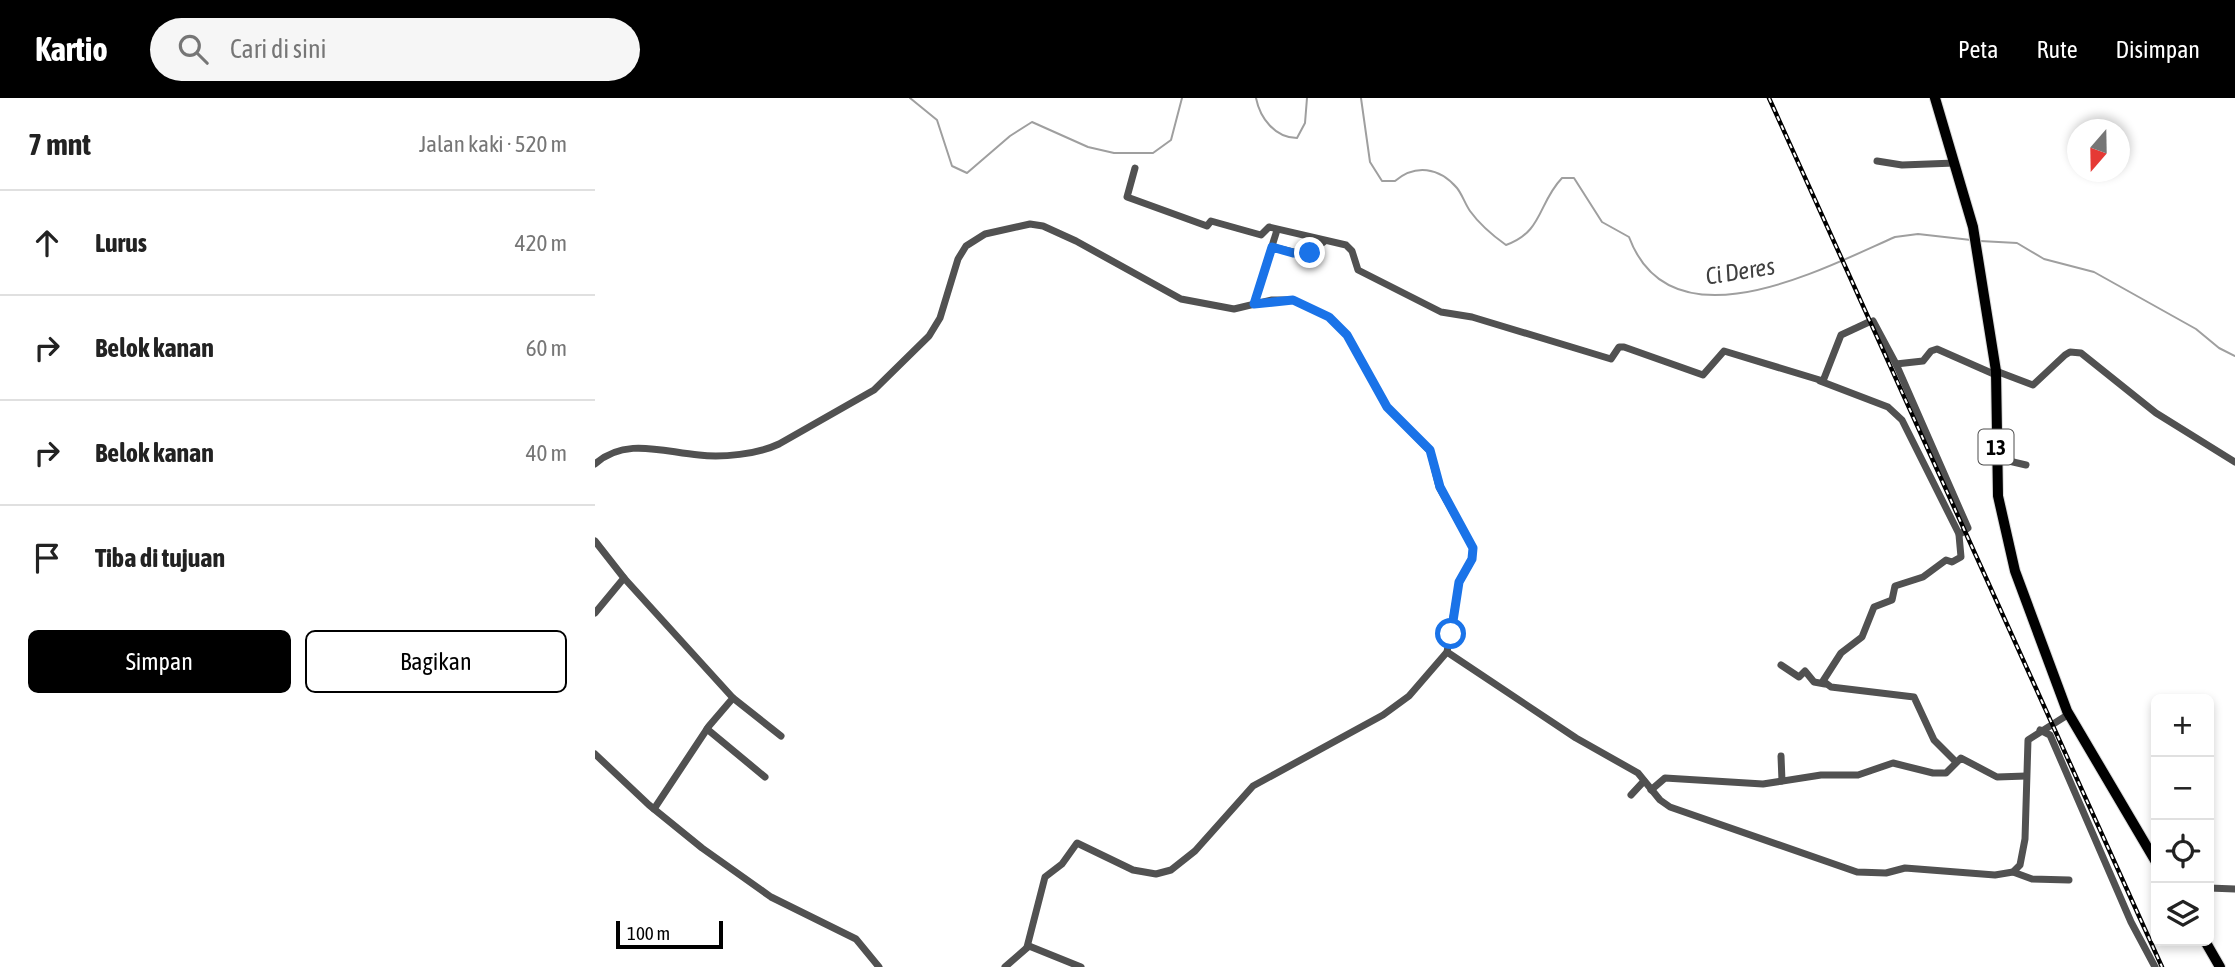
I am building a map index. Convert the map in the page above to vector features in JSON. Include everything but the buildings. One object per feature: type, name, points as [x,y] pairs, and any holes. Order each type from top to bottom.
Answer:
[{"type":"highway","name":"13","points":[[1935,98],[1973,227],[1979,262],[1996,373],[1996,458],[2003,522],[2035,629],[2069,714],[2151,853]]},
{"type":"highway","points":[[2208,946],[2220,967]]},
{"type":"street","points":[[1877,161],[1902,165],[1955,163]]},
{"type":"street","points":[[1135,168],[1127,197],[1207,226],[1211,221],[1252,235],[1261,235],[1269,227],[1346,245],[1352,251],[1359,270],[1376,281],[1443,312],[1472,317],[1611,359],[1619,347],[1624,347],[1703,375],[1709,373],[1719,353],[1724,351],[1820,381],[1888,408],[1902,419],[1959,534],[1961,557],[1952,562],[1946,560],[1923,577],[1895,586],[1892,600],[1874,607],[1862,638],[1841,653],[1824,675],[1825,684]]},
{"type":"street","points":[[595,464],[616,451],[641,447],[700,456],[765,449],[874,390],[934,330],[962,252],[985,234],[1036,224],[1076,241],[1181,299],[1234,309],[1293,300],[1329,317],[1347,335],[1387,407],[1430,450],[1440,487],[1473,548],[1472,559],[1459,582],[1447,652],[1409,696],[1383,716],[1253,786],[1195,851],[1171,870],[1156,874],[1133,870],[1077,843],[1062,864],[1044,879],[1027,947],[1005,967]]},
{"type":"street","points":[[1254,304],[1277,230]]},
{"type":"street","points":[[1272,247],[1306,254],[1325,241]]},
{"type":"street","points":[[1820,381],[1825,380],[1841,335],[1871,321],[1896,364],[1968,526],[1959,534]]},
{"type":"street","points":[[1896,364],[1923,361],[1931,351],[1937,349],[2033,385],[2065,355],[2070,352],[2081,353],[2157,413],[2235,462]]},
{"type":"street","points":[[1996,458],[2026,465]]},
{"type":"street","points":[[595,541],[624,578],[733,698],[781,736]]},
{"type":"street","points":[[595,613],[624,578]]},
{"type":"street","points":[[1447,652],[1576,738],[1628,767],[1677,811],[1857,872],[1886,873],[1905,868],[1995,874],[2013,872],[2032,879],[2069,880]]},
{"type":"street","points":[[1781,665],[1796,676],[1801,677],[1805,671],[1814,682],[1915,698],[1934,740],[1955,761]]},
{"type":"street","points":[[654,810],[707,729],[733,698]]},
{"type":"street","points":[[2013,872],[2021,862],[2025,839],[2027,745],[2040,730],[2069,714]]},
{"type":"street","points":[[707,729],[765,777]]},
{"type":"street","points":[[2040,730],[2050,735],[2126,911],[2155,967]]},
{"type":"street","points":[[595,754],[654,810],[755,888],[856,939],[879,967]]},
{"type":"street","points":[[1781,757],[1782,782]]},
{"type":"street","points":[[1651,790],[1665,778],[1743,785],[1821,775],[1858,775],[1893,763],[1933,773],[1946,773],[1955,761],[1961,758],[1997,776],[2026,776]]},
{"type":"street","points":[[1631,795],[1644,781]]},
{"type":"street","points":[[2214,888],[2235,889]]},
{"type":"street","points":[[1027,947],[1081,967]]},
{"type":"waterway","name":"Ci Deres","points":[[910,98],[937,120],[952,166],[967,173],[1010,136],[1032,122],[1088,147],[1114,153],[1153,153],[1171,140],[1182,98]]},
{"type":"waterway","name":"Ci Deres","points":[[1256,98],[1261,113],[1275,131],[1297,138],[1305,123],[1307,98]]},
{"type":"waterway","name":"Ci Deres","points":[[1361,98],[1370,162],[1382,181],[1395,181],[1419,170],[1443,176],[1457,188],[1478,221],[1506,245],[1527,233],[1534,225],[1548,197],[1562,178],[1574,178],[1602,222],[1629,237],[1649,271],[1678,289],[1712,295],[1750,291],[1790,281],[1895,237],[1918,234],[1971,240]]},
{"type":"waterway","name":"Ci Deres","points":[[1980,241],[2017,243],[2044,259],[2094,272],[2196,329],[2219,348],[2235,356]]},
{"type":"railway","points":[[1769,98],[2162,967]]},
{"type":"route","points":[[1310,253],[1293,253],[1272,247],[1254,304],[1272,300],[1293,300],[1329,317],[1347,335],[1387,407],[1430,450],[1444,497],[1462,523],[1473,548],[1472,559],[1459,582],[1451,634]]}]
